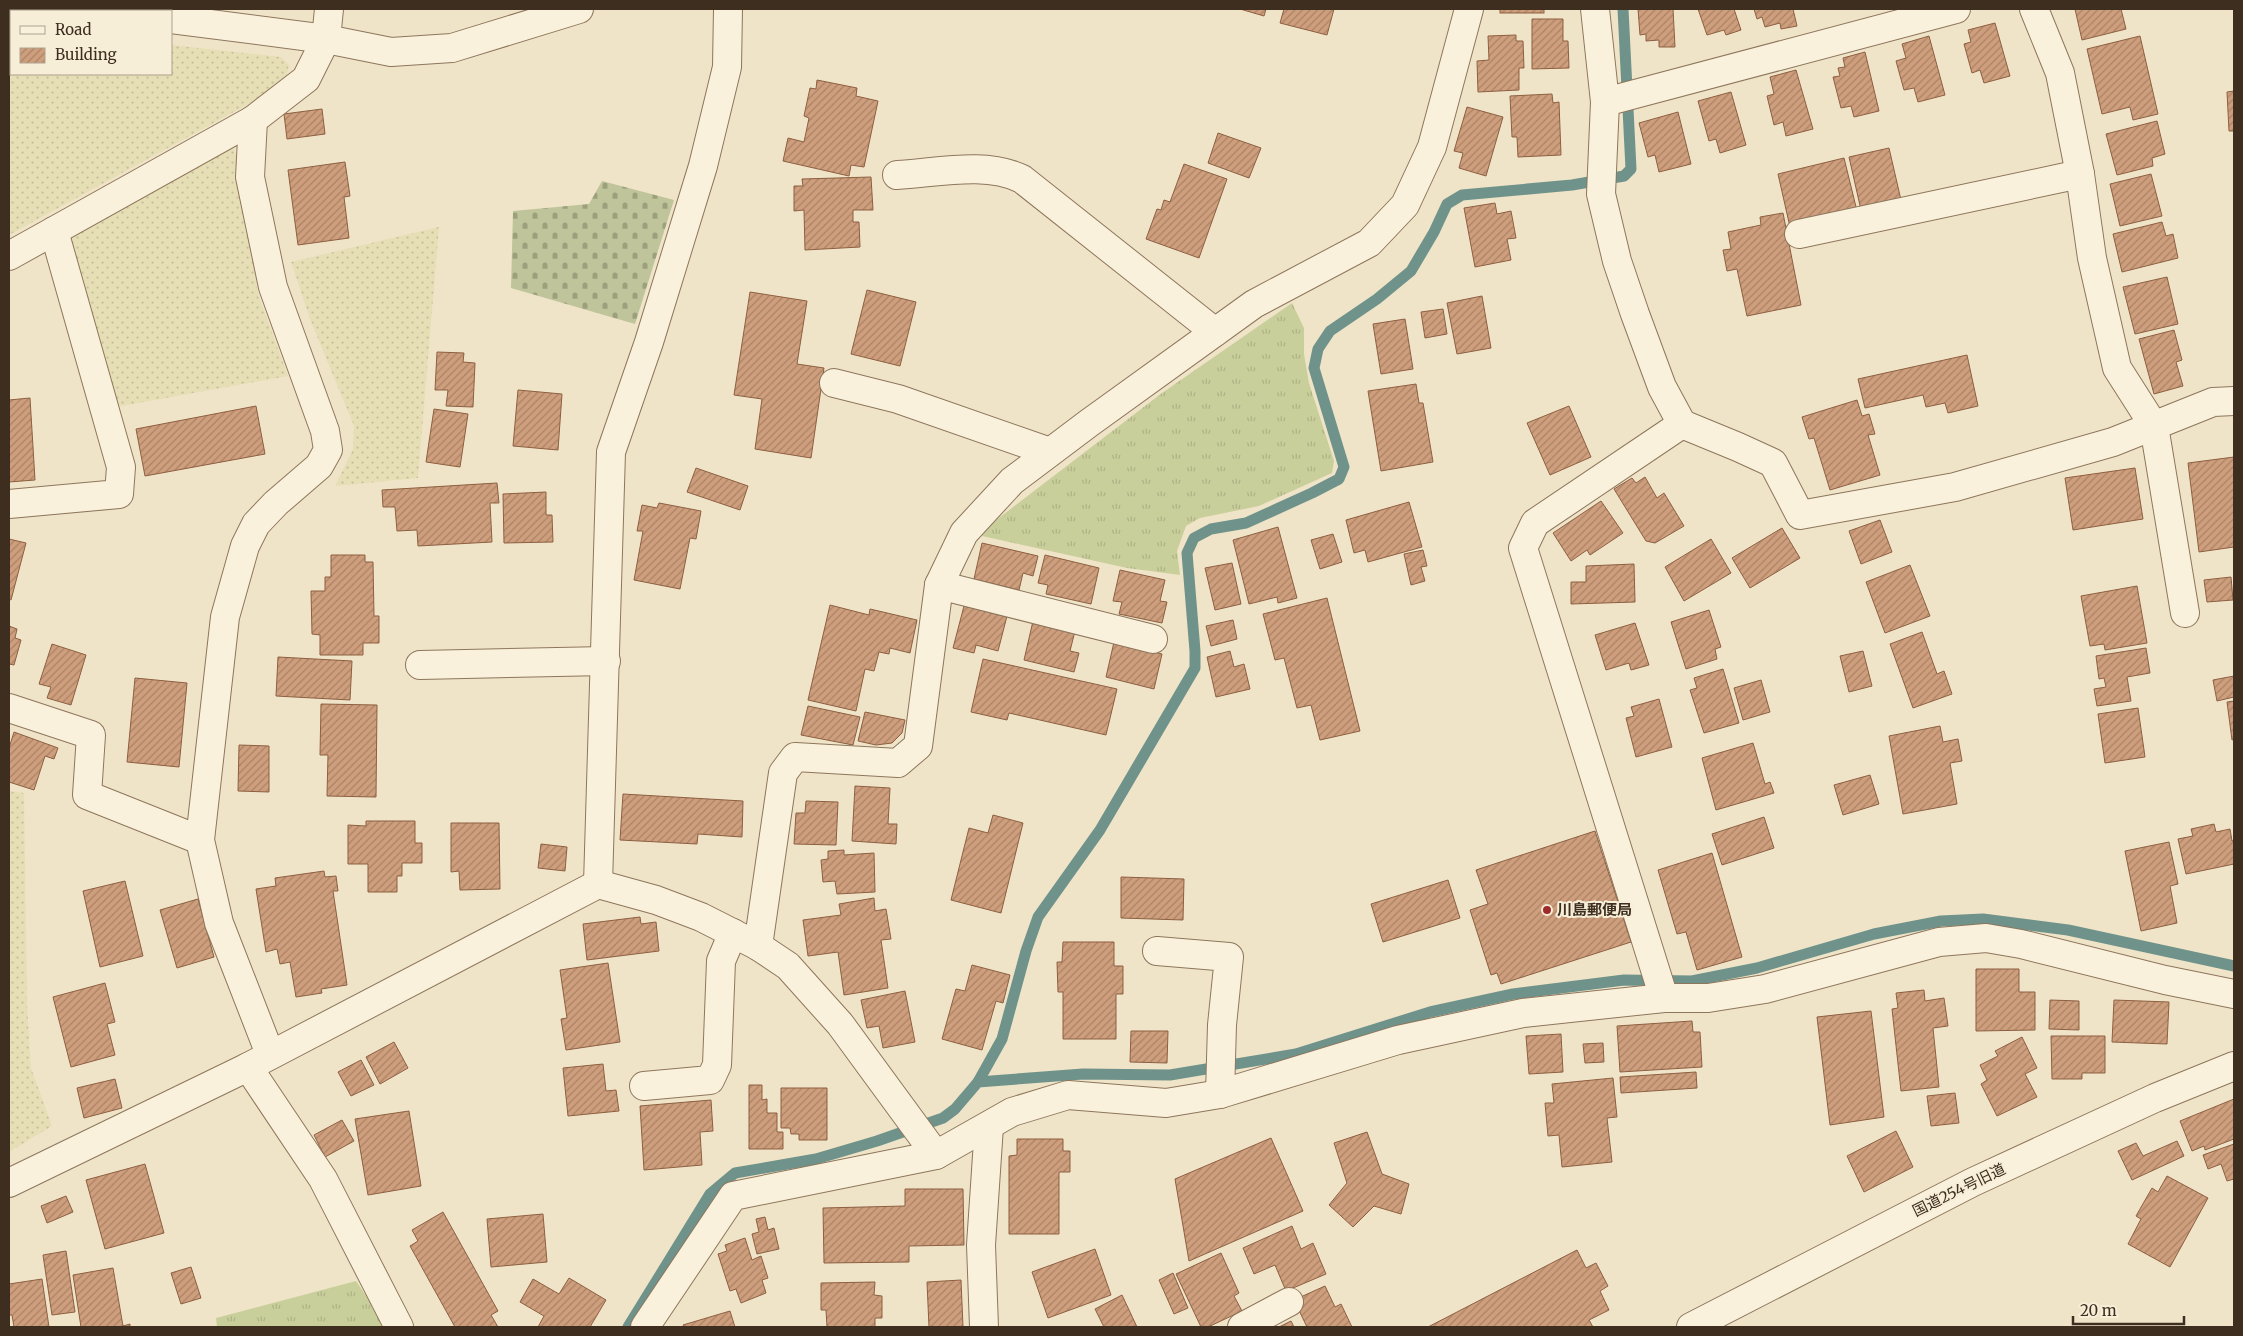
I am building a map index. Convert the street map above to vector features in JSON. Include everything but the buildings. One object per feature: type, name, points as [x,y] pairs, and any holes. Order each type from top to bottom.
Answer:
[{"type":"street","points":[[9,256],[253,120],[306,79],[326,39],[329,9]]},
{"type":"street","points":[[172,20],[326,39],[391,52],[452,48],[579,9]]},
{"type":"street","points":[[598,884],[611,452],[649,342],[703,166],[727,67],[728,9]]},
{"type":"street","points":[[758,946],[783,773],[795,757],[898,763],[918,746],[939,585],[964,534],[1012,481],[1215,332],[1254,304],[1369,243],[1405,205],[1432,147],[1469,9]]},
{"type":"street","points":[[1595,9],[1605,102],[1602,194],[1615,252],[1662,387],[1682,424],[1773,463],[1800,515],[1955,487],[2113,442],[2213,402],[2234,401]]},
{"type":"street","points":[[1605,102],[1956,9]]},
{"type":"street","points":[[2034,9],[2060,73],[2080,174],[2092,258],[2117,368],[2154,426],[2185,612]]},
{"type":"street","points":[[253,120],[250,177],[272,287],[325,431],[328,450],[319,466],[276,503],[256,524],[245,546],[226,617],[200,840],[219,923],[259,1060],[399,1327]]},
{"type":"street","points":[[897,175],[989,169],[1008,172],[1022,179],[1215,332]]},
{"type":"street","points":[[1799,234],[2080,174]]},
{"type":"street","points":[[9,504],[119,494],[121,467],[54,231]]},
{"type":"street","points":[[834,383],[898,399],[1050,452]]},
{"type":"street","points":[[1664,998],[1523,548],[1535,523],[1682,424]]},
{"type":"street","points":[[939,585],[1153,639]]},
{"type":"street","points":[[420,665],[606,661]]},
{"type":"street","points":[[9,708],[90,735],[86,795],[200,840]]},
{"type":"street","points":[[9,1184],[259,1060],[598,884],[656,900],[701,917],[758,946],[788,966],[840,1024],[936,1156]]},
{"type":"street","points":[[644,1086],[710,1080],[717,1065],[721,961],[734,933]]},
{"type":"street","points":[[646,1327],[733,1196],[936,1156],[1012,1112],[1068,1095],[1166,1103],[1220,1094],[1398,1040],[1523,1013],[1664,998],[1708,998],[1765,989],[1939,942],[1986,938],[2021,944],[2165,980],[2234,994]]},
{"type":"street","points":[[1157,951],[1229,957],[1222,1025],[1220,1094]]},
{"type":"street","name":"国道254号旧道","points":[[1691,1327],[1973,1182],[2155,1098],[2234,1066]]},
{"type":"street","points":[[984,1327],[981,1245],[988,1126]]},
{"type":"street","points":[[1242,1327],[1289,1302]]},
{"type":"shaded area","points":[[9,27],[10,75],[172,75],[172,45],[281,57],[289,65],[285,84],[9,235]]},
{"type":"shaded area","points":[[225,145],[234,149],[237,158],[258,294],[288,376],[116,407],[69,232]]},
{"type":"shaded area","points":[[439,227],[418,478],[335,486],[353,449],[354,426],[310,319],[291,262]]},
{"type":"shaded area","points":[[9,791],[24,793],[27,1005],[31,1068],[52,1126],[9,1152]]},
{"type":"green space","points":[[602,181],[674,200],[635,324],[511,288],[513,211],[589,204]]},
{"type":"green space","points":[[1292,303],[1304,328],[1304,354],[1309,383],[1334,461],[1332,473],[1259,506],[1200,518],[1186,526],[1177,551],[1180,575],[1127,568],[982,536],[991,524],[1162,393]]},
{"type":"green space","points":[[356,1281],[377,1312],[384,1327],[217,1327],[216,1318]]},
{"type":"waterway","points":[[978,1082],[1002,1039],[1026,951],[1038,917],[1100,830],[1195,668],[1187,553],[1194,538],[1211,529],[1246,523],[1339,479],[1344,467],[1314,368],[1318,349],[1330,331],[1377,299],[1411,271],[1434,232],[1447,204],[1462,195],[1572,185],[1624,176],[1631,169],[1623,9]]},
{"type":"waterway","points":[[628,1327],[710,1194],[735,1173],[816,1159],[877,1141],[943,1118],[955,1109],[978,1082],[1083,1074],[1170,1075],[1296,1054],[1430,1012],[1513,994],[1624,980],[1692,981],[1757,968],[1874,934],[1941,921],[1983,919],[2068,930],[2234,966]]},
{"type":"place","name":"川島郵便局","points":[[1547,910]]}]
